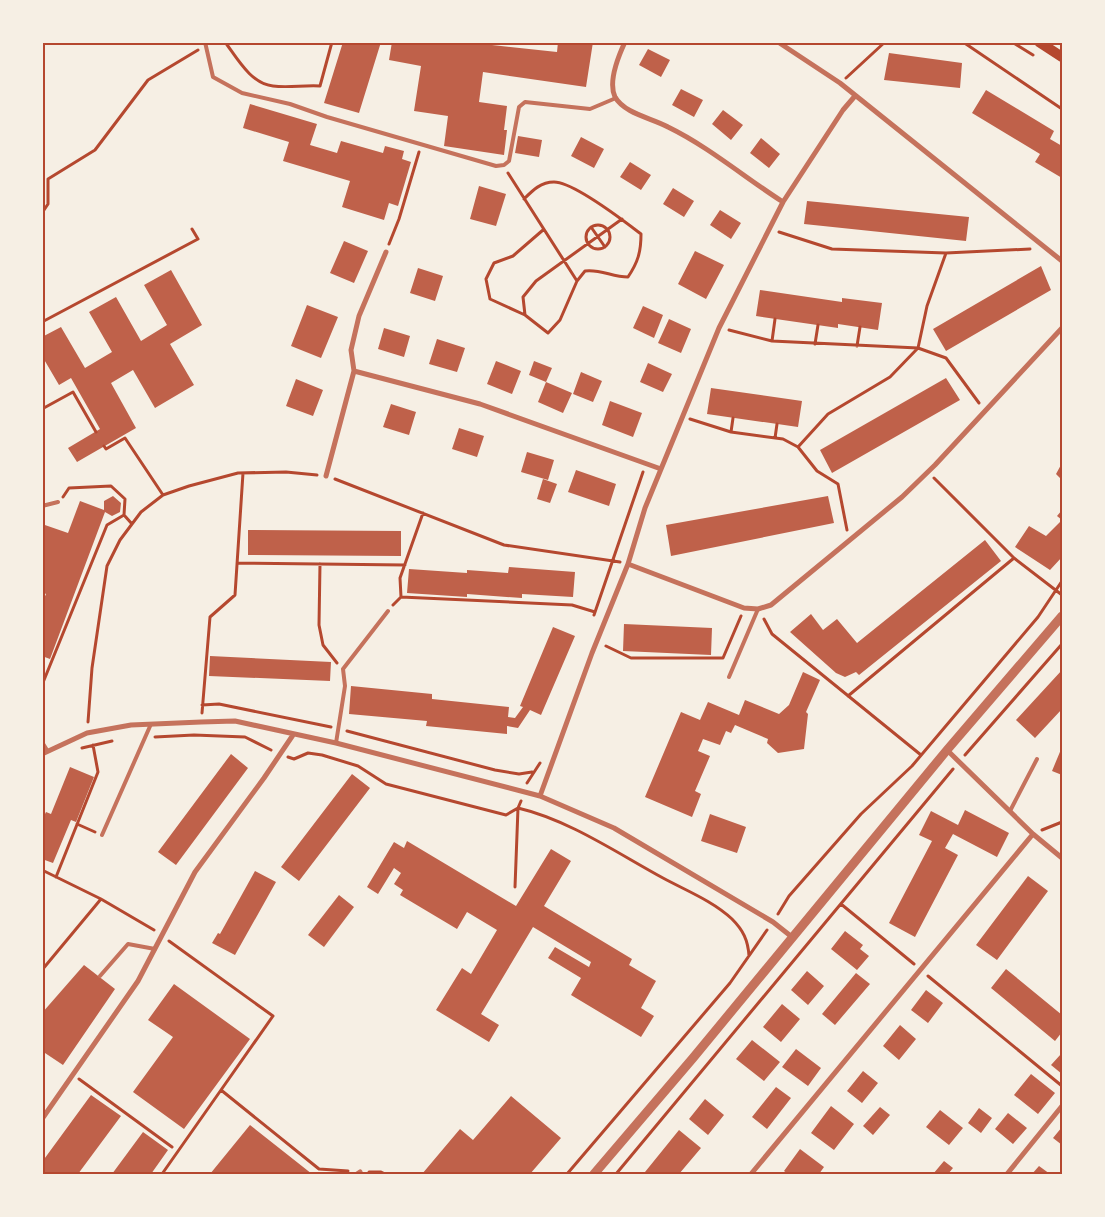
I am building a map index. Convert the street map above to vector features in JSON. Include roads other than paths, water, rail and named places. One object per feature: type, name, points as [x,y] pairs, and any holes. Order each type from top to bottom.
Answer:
[{"type":"main road","points":[[1039,42],[1062,57]]},
{"type":"street","points":[[625,42],[611,84],[616,98],[628,109],[667,126],[701,145],[783,202]]},
{"type":"street","points":[[778,42],[840,83],[1062,261]]},
{"type":"street","points":[[540,796],[597,641],[628,564],[660,469],[719,328],[768,228],[783,202],[854,96]]},
{"type":"street","points":[[326,476],[354,371],[351,350],[359,316],[386,252]]},
{"type":"street","points":[[628,564],[744,608],[758,609],[772,604],[902,497],[988,409],[1062,328]]},
{"type":"street","points":[[354,371],[480,404],[660,469]]},
{"type":"street","points":[[594,1174],[947,750],[1062,616]]},
{"type":"street","points":[[42,742],[45,753],[87,733],[132,725],[235,721],[336,743],[540,796],[614,828],[772,922],[792,937]]},
{"type":"street","points":[[42,1119],[138,980],[195,872],[264,778],[293,734]]},
{"type":"street","points":[[947,750],[1033,834],[1062,858]]},
{"type":"street","points":[[751,1174],[1033,834]]},
{"type":"street","points":[[1007,1174],[1062,1106]]},
{"type":"lane","points":[[206,44],[213,76],[242,93],[290,104],[327,118],[496,166],[504,165],[509,161],[519,107],[525,102],[590,109],[616,98]]},
{"type":"lane","points":[[42,506],[58,502]]},
{"type":"lane","points":[[729,677],[758,609]]},
{"type":"lane","points":[[336,743],[346,686],[343,669],[388,611]]},
{"type":"lane","points":[[102,835],[152,724]]},
{"type":"lane","points":[[1010,811],[1037,759]]},
{"type":"lane","points":[[100,976],[128,944],[155,949]]}]
